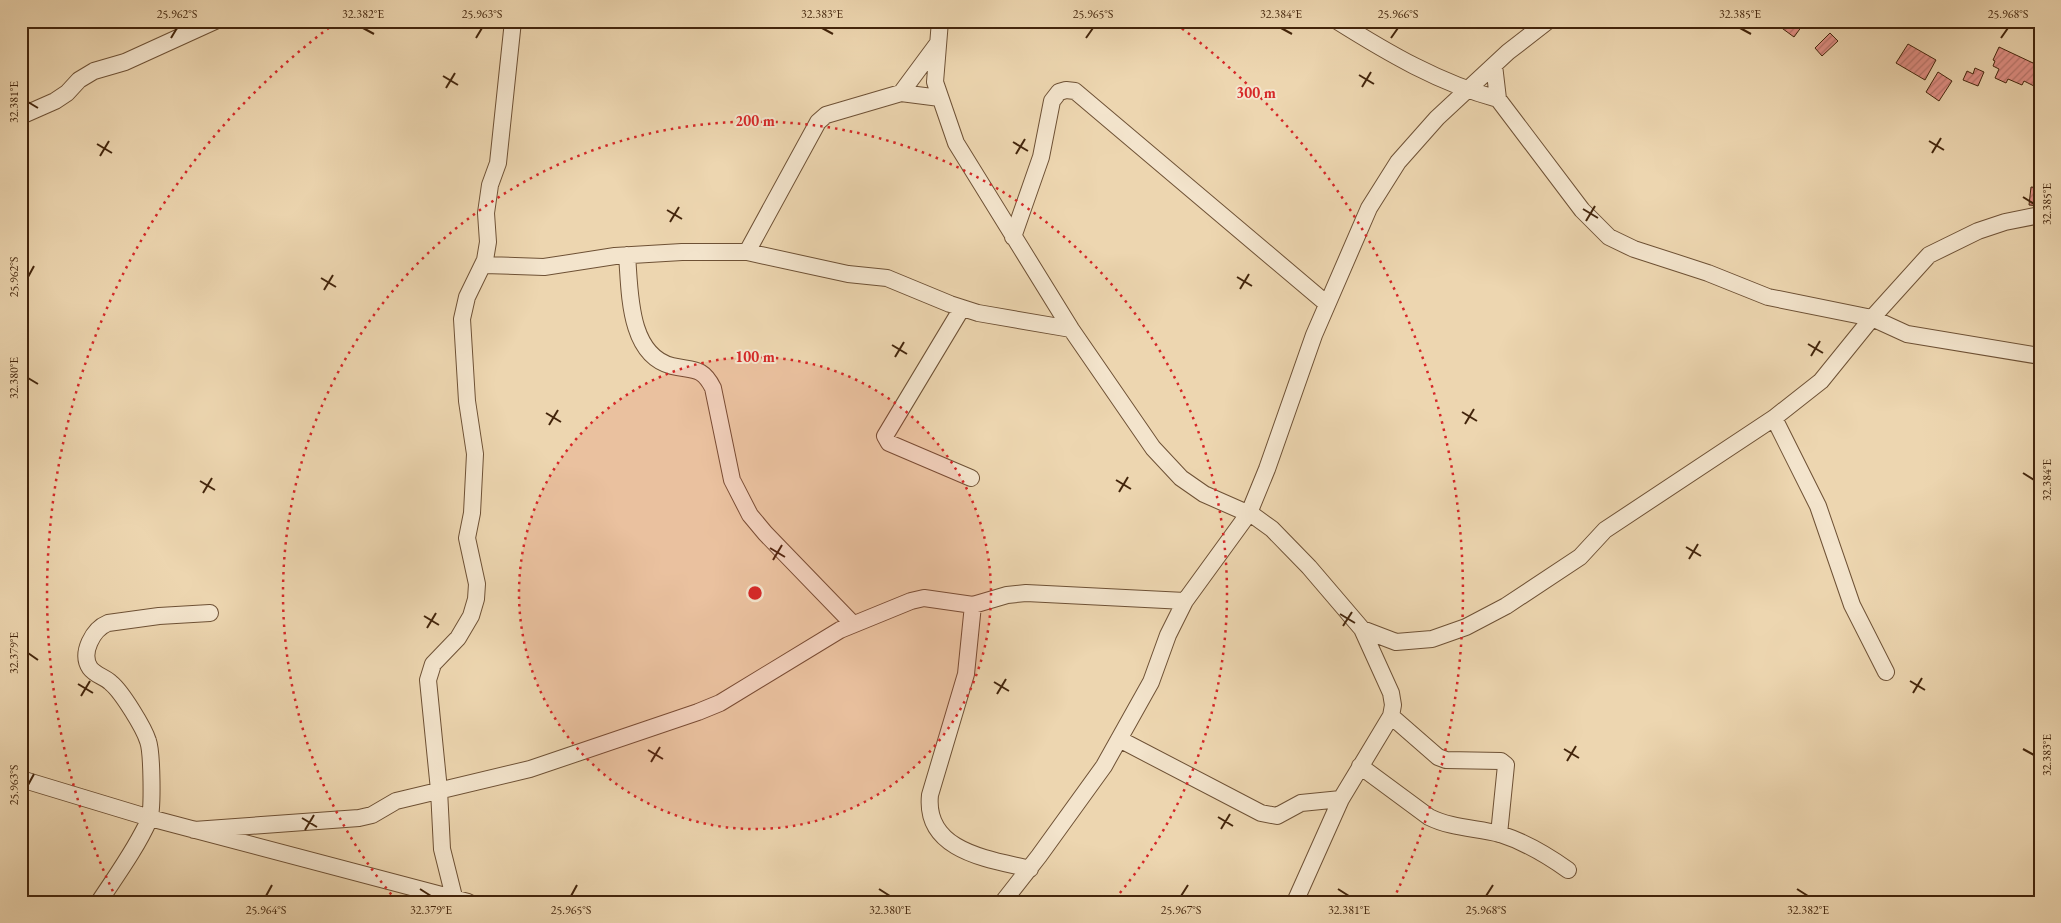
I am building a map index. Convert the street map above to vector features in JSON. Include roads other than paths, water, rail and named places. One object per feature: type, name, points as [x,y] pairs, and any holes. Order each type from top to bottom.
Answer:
[{"type":"street","points":[[21,116],[55,101],[67,93],[80,80],[94,72],[125,62],[215,21]]},
{"type":"street","points":[[461,900],[443,856],[439,790],[428,680],[433,664],[458,638],[471,616],[476,599],[477,584],[467,538],[472,513],[475,454],[467,401],[462,319],[467,297],[484,265],[488,242],[486,213],[490,185],[498,163],[513,21]]},
{"type":"street","points":[[940,21],[935,82],[956,143],[1071,329],[1153,448],[1181,478],[1204,494],[1249,513],[1272,529],[1296,553],[1362,629],[1391,693],[1393,705],[1391,716],[1341,798],[1295,902]]},
{"type":"street","points":[[1337,21],[1422,71],[1467,90],[1498,99]]},
{"type":"street","points":[[1003,902],[1030,869],[1104,766],[1151,682],[1168,635],[1186,601],[1249,513],[1327,304],[1369,208],[1398,162],[1437,118],[1494,65],[1548,21]]},
{"type":"street","points":[[900,93],[938,43]]},
{"type":"street","points":[[1494,65],[1498,99],[1582,210],[1609,237],[1634,249],[1708,273],[1768,297],[1872,318],[1907,334],[2040,356]]},
{"type":"street","points":[[1013,236],[1041,157],[1052,101],[1059,92],[1066,90],[1075,91],[1327,304]]},
{"type":"street","points":[[747,252],[818,122],[826,115],[900,93],[940,98]]},
{"type":"street","points":[[1362,629],[1396,642],[1432,639],[1466,627],[1506,606],[1580,557],[1605,530],[1774,418],[1821,381],[1872,318],[1929,255],[1978,231],[2005,222],[2040,215]]},
{"type":"street","points":[[484,265],[544,268],[627,255],[682,252],[747,252],[848,274],[887,278],[962,308],[1071,329]]},
{"type":"street","points":[[627,255],[632,312],[640,335],[650,352],[671,366],[698,370],[708,378],[713,388],[732,480],[750,515],[853,624]]},
{"type":"street","points":[[962,308],[885,436],[889,443],[971,478]]},
{"type":"street","points":[[1774,418],[1818,506],[1852,605],[1886,672]]},
{"type":"street","points":[[194,830],[359,818],[372,815],[396,801],[530,769],[720,703],[853,624],[896,606],[924,598],[973,605],[1026,593],[1186,601]]},
{"type":"street","points":[[973,605],[966,674],[930,795],[929,805],[942,836],[956,847],[968,854],[1030,869]]},
{"type":"street","points":[[99,902],[150,818],[151,756],[148,741],[141,726],[112,683],[90,668],[88,660],[89,646],[97,630],[108,623],[158,616],[210,613]]},
{"type":"street","points":[[1381,671],[1384,660],[1396,642]]},
{"type":"street","points":[[1391,716],[1438,757],[1446,760],[1501,761],[1506,764],[1499,834]]},
{"type":"street","points":[[1118,739],[1261,813],[1278,816],[1301,803],[1341,798]]},
{"type":"street","points":[[1360,766],[1429,817],[1439,822],[1499,834],[1536,849],[1568,870]]},
{"type":"street","points":[[21,780],[194,830],[461,900]]}]
